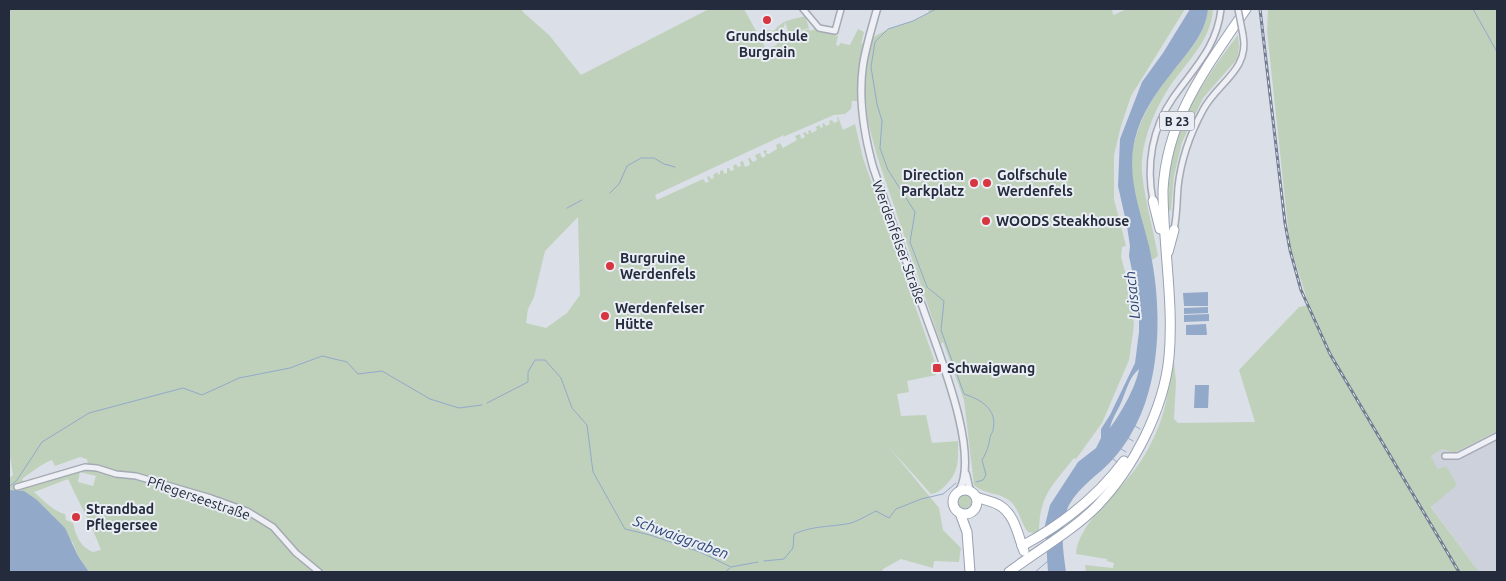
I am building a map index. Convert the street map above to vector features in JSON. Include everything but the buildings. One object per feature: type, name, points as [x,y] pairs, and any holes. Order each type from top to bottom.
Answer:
[{"type":"main road","name":"B 23","points":[[1009,572],[1072,527],[1097,506],[1135,457],[1155,412],[1164,385],[1169,358],[1170,332],[1163,190],[1171,138],[1193,91],[1246,9]]},
{"type":"main road","points":[[1153,200],[1166,255]]},
{"type":"main road","points":[[1166,255],[1174,230]]},
{"type":"main road","name":"B 23","points":[[1024,550],[1072,514],[1115,474],[1145,433]]},
{"type":"main road","points":[[970,572],[967,532],[960,513],[956,510],[953,502],[955,495],[959,491],[963,490],[1001,506],[1010,515],[1024,550]]},
{"type":"main road","points":[[967,532],[973,510],[973,494]]},
{"type":"main road","points":[[960,513],[965,514],[994,503]]},
{"type":"main road","points":[[1016,530],[1027,538],[1041,536]]},
{"type":"main road","name":"B 23","points":[[1024,550],[1043,547]]},
{"type":"street","points":[[803,9],[819,28],[835,31],[841,9]]},
{"type":"street","name":"Werdenfelser Straße","points":[[877,9],[863,66],[863,121],[867,145],[873,167],[953,394],[960,424],[965,473],[973,494]]},
{"type":"street","points":[[1153,200],[1150,177],[1151,156],[1159,125],[1172,100],[1214,39],[1220,22],[1221,9]]},
{"type":"street","points":[[1174,230],[1180,177],[1190,139],[1203,108],[1242,60],[1244,52],[1243,35],[1238,9]]},
{"type":"street","points":[[1445,456],[1458,456],[1497,436]]},
{"type":"street","name":"Pflegerseestraße","points":[[17,487],[76,469],[89,467],[116,474],[136,476],[211,498],[246,511],[273,527],[296,553],[320,572]]},
{"type":"street","name":"Werdenfelser Straße","points":[[959,491],[965,473]]},
{"type":"shaded area","points":[[1497,431],[1497,572],[1479,572],[1431,506],[1456,485],[1438,469],[1431,456],[1442,449],[1454,453]]},
{"type":"green space","points":[[9,9],[521,9],[549,35],[581,75],[709,9],[744,9],[766,49],[777,45],[776,40],[809,29],[810,31],[815,29],[838,36],[836,45],[839,46],[840,43],[850,45],[858,29],[864,32],[861,44],[888,29],[929,13],[928,9],[1112,9],[1113,15],[1127,9],[1185,9],[1131,96],[1114,155],[1114,199],[1126,246],[1122,247],[1121,257],[1129,286],[1134,325],[1129,360],[1102,423],[1076,459],[1074,458],[1049,491],[1042,509],[1039,532],[1028,532],[1016,508],[1010,501],[1001,496],[983,491],[974,485],[964,400],[943,342],[941,344],[877,156],[868,122],[866,101],[852,101],[851,109],[845,114],[834,115],[783,137],[784,135],[655,195],[657,200],[703,179],[706,183],[709,182],[707,177],[714,178],[713,175],[717,172],[719,175],[720,171],[723,170],[724,174],[727,173],[727,168],[731,171],[734,170],[733,166],[736,164],[738,167],[741,166],[740,162],[743,161],[745,167],[750,165],[748,158],[753,162],[757,160],[755,155],[760,153],[762,158],[766,156],[763,151],[766,150],[767,152],[765,153],[769,154],[777,149],[776,145],[780,143],[783,148],[797,140],[795,136],[800,134],[801,139],[805,137],[803,133],[809,134],[808,131],[810,130],[812,133],[817,130],[816,127],[819,125],[821,128],[823,127],[822,124],[824,123],[826,126],[832,120],[834,123],[838,121],[837,117],[843,130],[855,124],[863,158],[937,368],[936,375],[907,381],[909,392],[897,394],[901,416],[926,415],[932,443],[958,441],[956,470],[950,481],[937,492],[931,494],[888,446],[939,508],[943,530],[961,548],[959,562],[934,561],[933,568],[901,559],[883,569],[882,572],[89,572],[78,556],[73,543],[53,516],[24,491],[9,490],[9,478],[13,475],[9,457]],"holes":[[[578,217],[580,295],[567,313],[546,328],[526,323],[528,309],[534,297],[545,251]],[[80,457],[87,459],[88,465],[24,483],[22,479],[52,460],[55,466]],[[80,472],[96,476],[93,486],[78,482]],[[68,479],[101,550],[93,552],[85,547],[77,537],[73,523],[66,520],[65,514],[53,508],[34,492]]]},
{"type":"green space","points":[[1208,9],[1213,9],[1207,33],[1195,54],[1165,94],[1151,122],[1145,142],[1142,173],[1158,256],[1152,260],[1133,186],[1132,160],[1137,132],[1156,94],[1200,35],[1207,18]]},
{"type":"green space","points":[[1268,9],[1497,9],[1497,431],[1454,453],[1442,449],[1431,456],[1438,469],[1446,466],[1457,485],[1431,507],[1479,572],[1086,572],[1085,565],[1113,568],[1114,563],[1107,561],[1107,559],[1076,554],[1078,543],[1091,520],[1129,477],[1150,445],[1164,411],[1174,361],[1176,382],[1174,419],[1178,423],[1255,422],[1239,370],[1299,307],[1309,305],[1290,246],[1267,31]]},
{"type":"green space","points":[[805,16],[809,28],[784,36],[783,33],[788,31],[785,22],[779,35],[764,39],[763,34],[766,30],[774,31],[784,22]]},
{"type":"green space","points":[[1238,35],[1237,59],[1203,98],[1182,142],[1174,176],[1171,211],[1168,209],[1170,172],[1177,136],[1188,111],[1204,84]]},
{"type":"green space","points":[[961,493],[969,493],[974,498],[972,509],[961,511],[956,506],[956,498]]},
{"type":"water","points":[[1190,9],[1208,9],[1207,18],[1196,42],[1151,102],[1141,120],[1135,139],[1132,166],[1133,180],[1149,246],[1156,287],[1156,353],[1148,395],[1129,438],[1108,465],[1084,486],[1069,505],[1063,529],[1066,572],[1048,572],[1045,525],[1050,505],[1078,462],[1096,448],[1101,438],[1101,429],[1110,415],[1135,363],[1139,332],[1139,304],[1129,256],[1130,246],[1127,226],[1118,186],[1120,139],[1142,82],[1163,53]],"holes":[[[1139,369],[1127,400],[1110,428],[1130,381]]]},
{"type":"water","points":[[1208,292],[1208,306],[1184,306],[1183,293]]},
{"type":"water","points":[[1208,307],[1208,313],[1184,314],[1184,308]]},
{"type":"water","points":[[1209,314],[1209,321],[1184,322],[1184,315]]},
{"type":"water","points":[[1206,324],[1207,335],[1186,335],[1186,325]]},
{"type":"water","points":[[1195,385],[1209,385],[1208,408],[1194,408]]},
{"type":"water","points":[[9,490],[24,491],[37,500],[65,528],[78,556],[89,572],[9,572]]},
{"type":"waterway","name":"Schwaiggraben","points":[[936,9],[913,21],[888,29],[875,42],[871,67],[877,104],[882,121],[880,148],[888,170],[915,212],[910,242],[927,287],[944,301],[941,330],[964,394],[982,402],[993,416],[993,431],[982,460],[986,475],[983,480],[976,482]]},
{"type":"waterway","points":[[1473,9],[1497,52]]},
{"type":"waterway","points":[[610,193],[619,184],[627,166],[641,158],[654,158],[664,164],[675,167]]},
{"type":"waterway","points":[[567,208],[582,200]]},
{"type":"waterway","name":"Schwaiggraben","points":[[10,486],[17,480],[42,442],[89,413],[183,388],[202,395],[239,378],[290,368],[322,356],[347,362],[358,374],[382,371],[430,399],[459,408],[482,405]]},
{"type":"waterway","name":"Schwaiggraben","points":[[487,403],[528,382],[528,372],[535,360],[545,360],[561,378],[572,408],[587,425],[593,472],[625,529],[650,535],[700,552],[731,567],[758,562]]},
{"type":"waterway","points":[[1135,426],[1140,429]]},
{"type":"waterway","points":[[1128,438],[1133,441]]},
{"type":"waterway","points":[[1121,449],[1126,452]]},
{"type":"waterway","points":[[1113,459],[1117,462]]},
{"type":"waterway","name":"Schwaiggraben","points":[[764,561],[784,559],[793,548],[794,534],[801,531],[858,521],[876,511],[889,518],[896,509],[921,499],[943,494],[956,483]]},
{"type":"waterway","points":[[1035,572],[1048,561]]},
{"type":"waterway","points":[[725,572],[730,568]]},
{"type":"railway","points":[[1260,9],[1285,223],[1301,290],[1330,354],[1459,572]]},
{"type":"place","name":"Grundschule Burgrain","points":[[767,20]]},
{"type":"place","name":"Direction Parkplatz","points":[[974,183]]},
{"type":"place","name":"Golfschule Werdenfels","points":[[987,183]]},
{"type":"place","name":"WOODS Steakhouse","points":[[986,221]]},
{"type":"place","name":"Burgruine Werdenfels","points":[[610,266]]},
{"type":"place","name":"Werdenfelser Hütte","points":[[605,316]]},
{"type":"place","name":"Schwaigwang","points":[[937,368]]},
{"type":"place","name":"Strandbad Pflegersee","points":[[76,517]]},
{"type":"water label","name":"Loisach","points":[[1132,295]]}]
